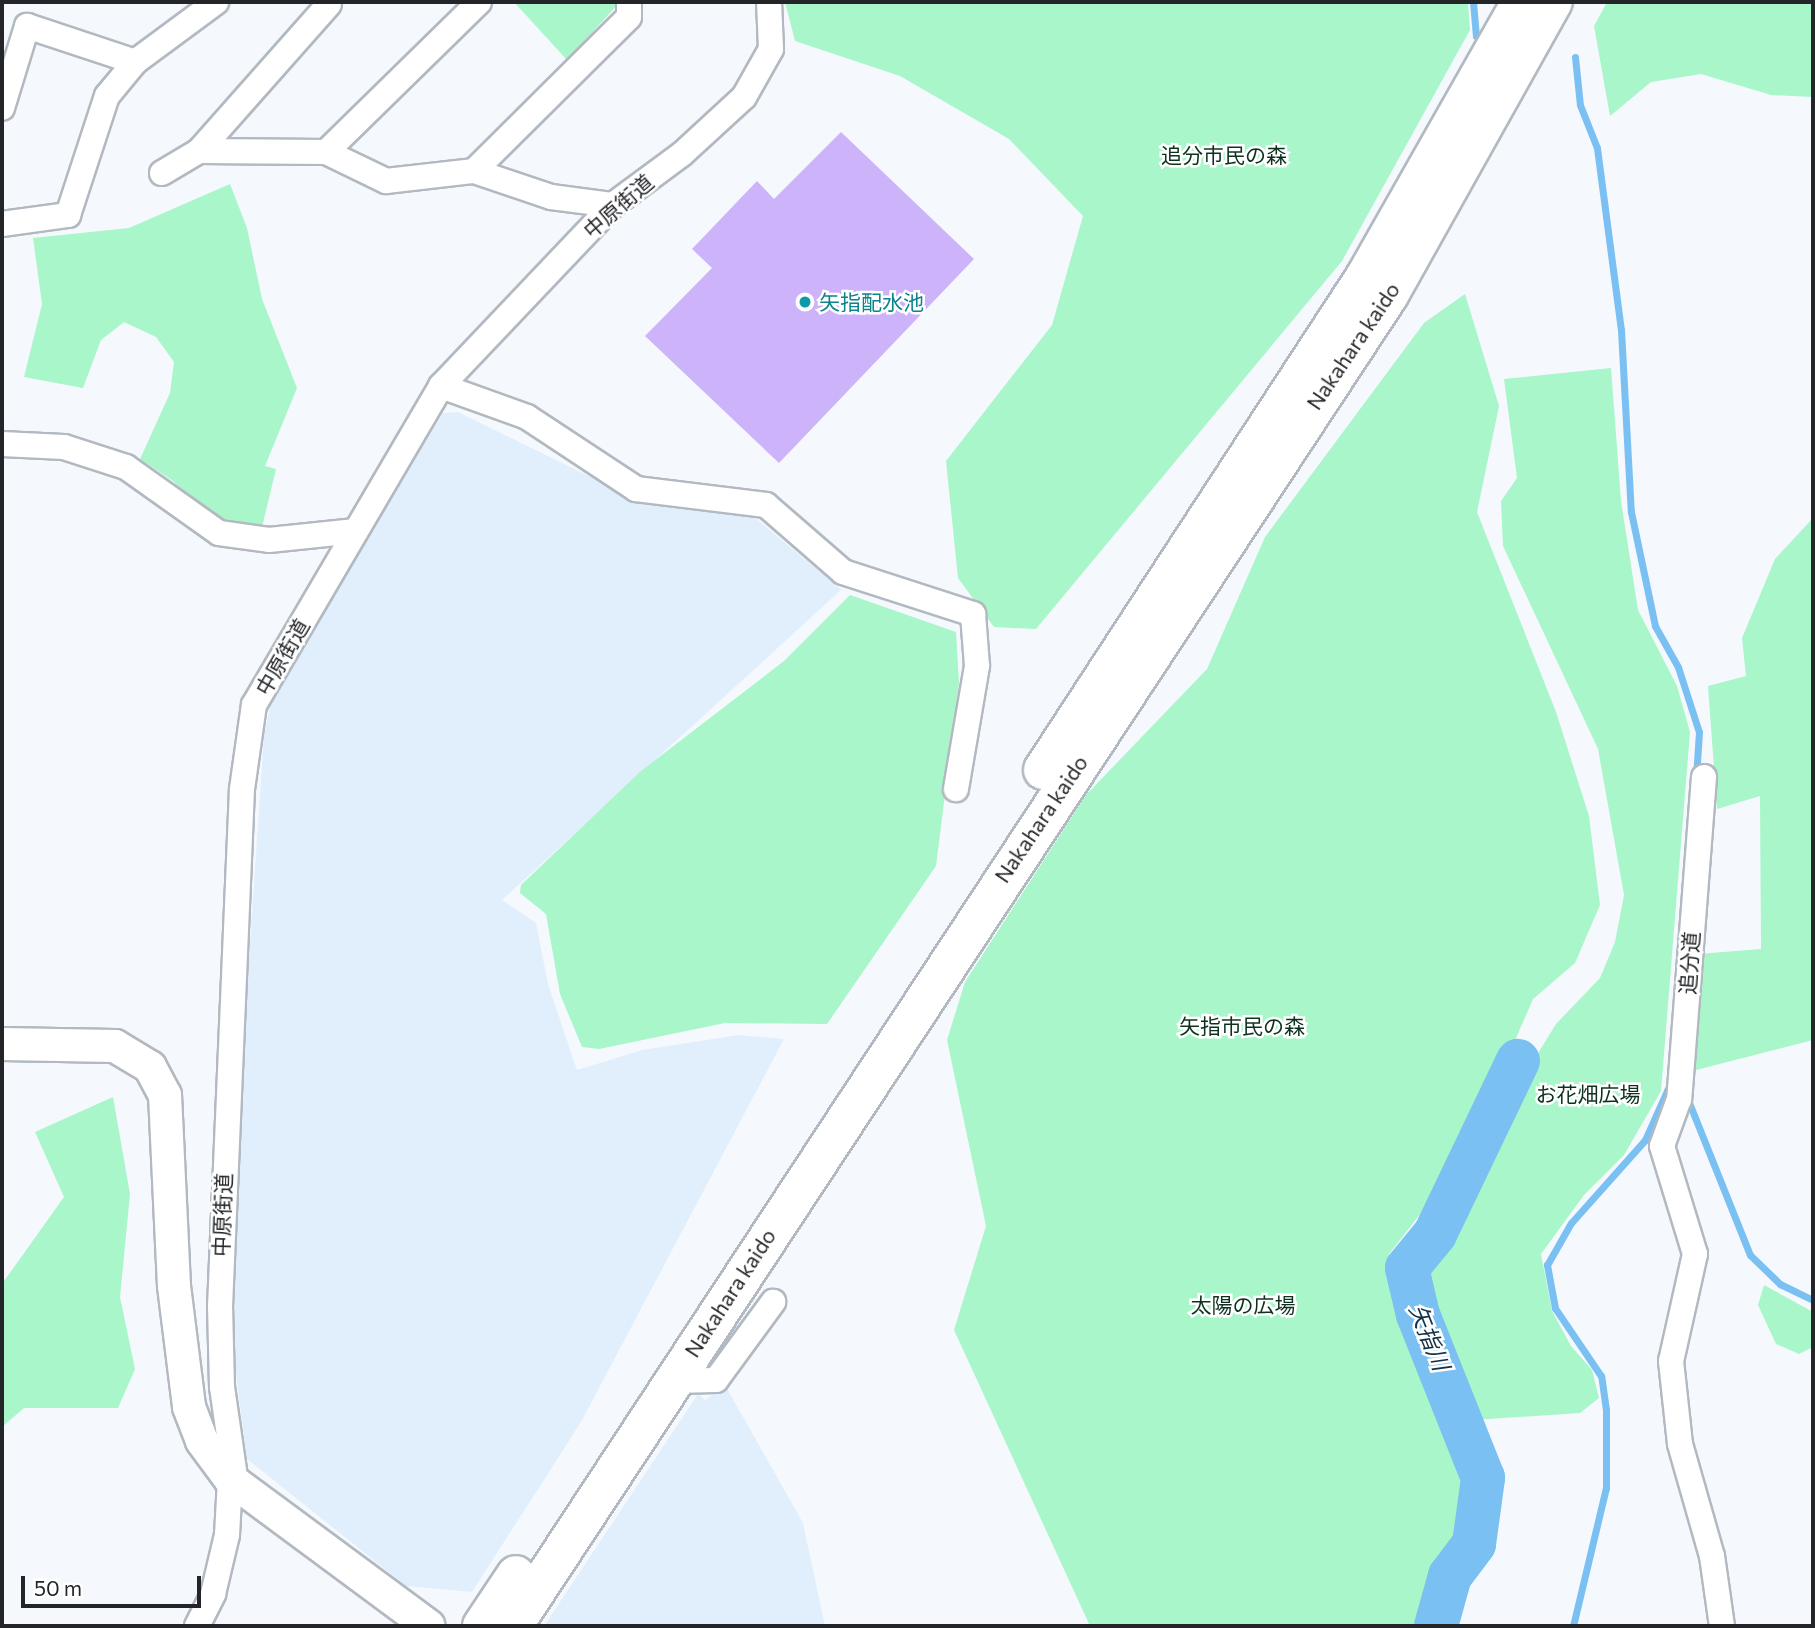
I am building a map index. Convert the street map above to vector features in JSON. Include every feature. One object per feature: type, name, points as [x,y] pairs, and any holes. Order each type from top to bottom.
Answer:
[{"type":"main road","name":"Nakahara kaido","points":[[482,1626],[1364,277],[1521,2]]},
{"type":"main road","name":"Nakahara kaido","points":[[513,1626],[1389,295],[1553,2]]},
{"type":"street","points":[[2,224],[68,215],[107,96],[135,62],[216,2]]},
{"type":"street","points":[[326,152],[479,2]]},
{"type":"street","points":[[474,171],[629,17],[629,2]]},
{"type":"street","name":"中原街道","points":[[197,1626],[214,1594],[233,1481],[222,1387],[220,1307],[242,789],[254,705],[441,386],[613,205],[682,154],[744,97],[771,49],[769,2]]},
{"type":"street","points":[[163,173],[199,151],[326,3]]},
{"type":"street","points":[[3,102],[27,26],[135,62]]},
{"type":"street","points":[[199,151],[326,152],[386,181],[474,171],[551,197],[613,205]]},
{"type":"street","points":[[441,386],[527,416],[636,489],[766,505],[843,572],[973,614],[977,666],[956,789]]},
{"type":"street","points":[[2,444],[64,447],[126,467],[219,534],[270,540],[356,531]]},
{"type":"street","name":"追分道","points":[[1703,777],[1679,1098],[1662,1146],[1695,1254],[1671,1361],[1680,1444],[1712,1556],[1722,1626]]},
{"type":"street","points":[[2,1044],[115,1046],[140,1056],[159,1081],[189,1407],[202,1441],[233,1481],[429,1626]]},
{"type":"street","points":[[673,1381],[716,1381],[773,1302]]},
{"type":"shaded area","points":[[458,412],[646,504],[753,516],[845,593],[841,590],[502,900],[536,923],[548,984],[577,1070],[642,1050],[739,1035],[784,1039],[581,1422],[472,1592],[406,1586],[247,1459],[226,1298],[264,736],[271,702],[443,413]]},
{"type":"shaded area","points":[[725,1385],[803,1523],[825,1626],[544,1626],[698,1394],[705,1400]]},
{"type":"green space","points":[[514,2],[619,2],[619,3],[567,60]]},
{"type":"green space","name":"追分市民の森","points":[[785,2],[1468,2],[1470,30],[1342,261],[1036,629],[994,627],[958,578],[946,461],[1052,325],[1083,216],[1009,139],[900,76],[795,41]]},
{"type":"green space","points":[[1607,2],[1813,2],[1813,97],[1771,95],[1701,74],[1651,82],[1610,116],[1594,26]]},
{"type":"green space","points":[[230,184],[247,228],[262,299],[297,388],[265,466],[276,469],[262,527],[209,516],[173,481],[140,459],[170,393],[174,362],[156,337],[124,322],[101,340],[83,388],[24,377],[42,304],[33,238],[129,228]]},
{"type":"green space","name":"矢指市民の森","points":[[1465,294],[1499,406],[1477,512],[1556,712],[1589,816],[1600,905],[1575,963],[1533,999],[1464,1158],[1389,1254],[1435,1401],[1483,1478],[1419,1626],[1090,1626],[954,1330],[986,1226],[947,1040],[965,982],[1086,795],[1207,669],[1265,537],[1424,323]]},
{"type":"green space","name":"お花畑広場","points":[[1611,368],[1621,501],[1638,610],[1677,686],[1690,732],[1661,1091],[1624,1155],[1584,1195],[1541,1254],[1552,1311],[1571,1346],[1592,1370],[1599,1398],[1580,1413],[1473,1420],[1446,1372],[1425,1297],[1427,1262],[1535,1058],[1556,1024],[1600,978],[1615,942],[1624,895],[1598,749],[1503,546],[1501,501],[1517,478],[1504,379]]},
{"type":"green space","points":[[1813,518],[1813,1040],[1696,1070],[1698,954],[1761,949],[1760,796],[1717,809],[1708,686],[1746,676],[1742,638],[1775,559]]},
{"type":"green space","points":[[850,595],[956,632],[959,683],[936,866],[827,1024],[725,1023],[599,1049],[582,1047],[560,994],[546,914],[520,893],[521,885],[641,771],[784,661]]},
{"type":"green space","points":[[113,1097],[130,1194],[120,1297],[135,1369],[118,1408],[24,1408],[2,1427],[2,1284],[64,1197],[35,1132]]},
{"type":"green space","points":[[1764,1285],[1813,1312],[1813,1347],[1799,1354],[1776,1344],[1758,1305]]},
{"type":"building","name":"矢指配水池","points":[[841,132],[974,259],[779,463],[645,336],[712,268],[692,249],[757,181],[774,199]]},
{"type":"waterway","points":[[1473,2],[1476,36]]},
{"type":"waterway","points":[[1575,57],[1580,105],[1597,148],[1621,330],[1631,512],[1655,626],[1678,667],[1699,732],[1696,777]]},
{"type":"waterway","name":"矢指川","points":[[1436,1626],[1450,1576],[1474,1544],[1483,1478],[1418,1315],[1407,1268],[1435,1234],[1518,1061]]},
{"type":"waterway","points":[[1573,1626],[1606,1488],[1606,1410],[1601,1376],[1555,1308],[1547,1265],[1571,1223],[1645,1140],[1669,1086]]},
{"type":"waterway","points":[[1686,1095],[1750,1255],[1780,1284],[1813,1300]]},
{"type":"place","name":"矢指配水池","points":[[805,302]]},
{"type":"park label","name":"太陽の広場","points":[[1243,1305]]}]
